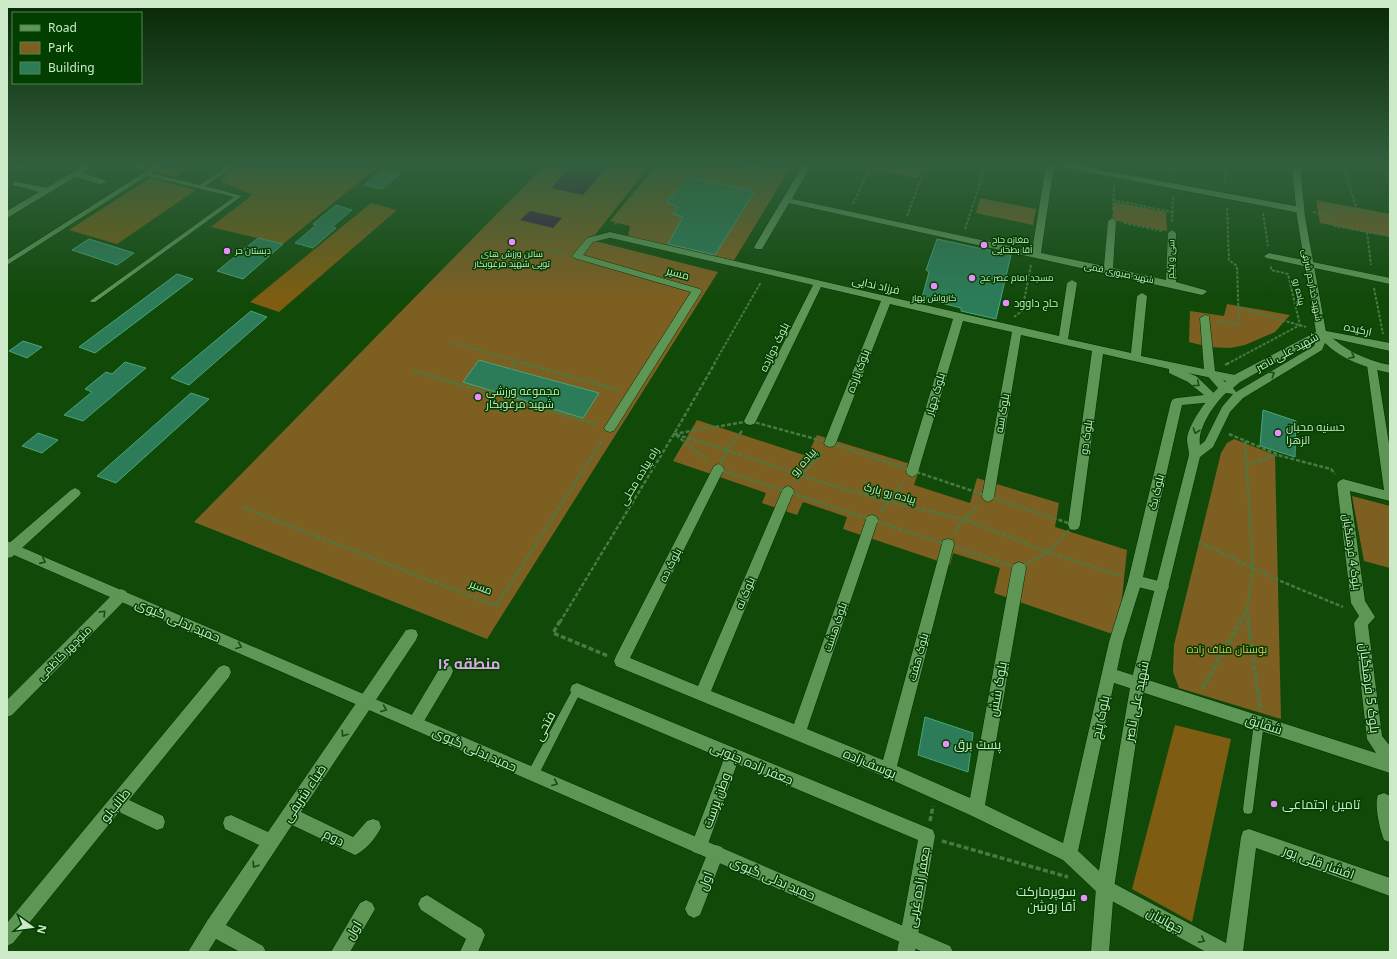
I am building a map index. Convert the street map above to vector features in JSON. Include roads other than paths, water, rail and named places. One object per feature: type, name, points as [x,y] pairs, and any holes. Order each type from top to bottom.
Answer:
[{"type":"street","points":[[7,215],[16,210]]},
{"type":"street","points":[[759,247],[780,210]]},
{"type":"street","name":"شهید صبوری قمی","points":[[829,210],[1202,292]]},
{"type":"street","points":[[1035,255],[1043,210]]},
{"type":"street","name":"شهید خدارحم شرفی","points":[[1300,210],[1308,264],[1321,333]]},
{"type":"street","points":[[1108,271],[1112,221]]},
{"type":"street","name":"سی و یکم","points":[[1171,284],[1172,233]]},
{"type":"street","name":"مسیر","points":[[610,235],[590,240],[577,256],[697,291],[610,428]]},
{"type":"street","name":"فرزاد ندایی","points":[[610,235],[1136,358]]},
{"type":"street","points":[[1269,256],[1390,281]]},
{"type":"street","points":[[1063,341],[1072,283]]},
{"type":"street","name":"بلوک دوازده","points":[[750,421],[818,284]]},
{"type":"street","points":[[1136,358],[1142,296]]},
{"type":"street","name":"بلوک یازده","points":[[830,443],[886,300]]},
{"type":"street","name":"بلوک چهار","points":[[912,472],[958,316]]},
{"type":"street","points":[[1205,318],[1210,373],[1224,388],[1239,395]]},
{"type":"street","name":"بلوک سه","points":[[988,497],[1017,330]]},
{"type":"street","points":[[1321,333],[1334,346],[1345,353],[1372,365],[1390,369]]},
{"type":"street","name":"ارکیده","points":[[1321,333],[1388,347]]},
{"type":"street","name":"شهید علی ناصر","points":[[1100,952],[1105,888],[1138,682],[1195,455],[1193,439],[1196,429],[1214,398],[1224,388],[1236,379],[1321,333],[1321,342],[1318,348],[1239,395],[1226,410],[1209,444],[1195,455]]},
{"type":"street","name":"بلوک دو","points":[[1074,525],[1098,349]]},
{"type":"street","points":[[1136,358],[1236,379]]},
{"type":"street","points":[[1136,358],[1178,372],[1192,379],[1214,398]]},
{"type":"street","points":[[1372,365],[1390,491]]},
{"type":"street","name":"بلوک یک","points":[[1135,581],[1177,402],[1214,398]]},
{"type":"street","name":"بلوک ده","points":[[621,661],[718,469]]},
{"type":"street","name":"بلوک 4 فرهنگیان","points":[[1368,616],[1358,603],[1342,484],[1390,496]]},
{"type":"street","name":"بلوک نه","points":[[702,694],[788,491]]},
{"type":"street","points":[[9,549],[75,493]]},
{"type":"street","name":"بلوک هشت","points":[[798,734],[872,520]]},
{"type":"street","name":"بلوک هفت","points":[[888,770],[948,544]]},
{"type":"street","name":"حمید بدلی گیوی","points":[[9,549],[120,595],[716,853],[908,944],[944,952]]},
{"type":"street","name":"بلوک شش","points":[[976,809],[1019,568]]},
{"type":"street","points":[[1135,581],[1162,587]]},
{"type":"street","name":"بلوک پنج","points":[[1069,854],[1116,642],[1135,581]]},
{"type":"street","name":"منوچهر کاظمی","points":[[7,710],[120,595]]},
{"type":"street","name":"بلوک 5 فرهنگیان","points":[[1368,616],[1361,623],[1376,739],[1390,759]]},
{"type":"street","name":"ضیاء شریفی","points":[[196,952],[411,634]]},
{"type":"street","name":"یوسف‌زاده","points":[[621,661],[888,770],[976,809],[1069,854],[1105,888]]},
{"type":"street","points":[[415,723],[446,671]]},
{"type":"street","name":"طالب‌لو","points":[[7,937],[224,672]]},
{"type":"street","name":"شقایق","points":[[1109,674],[1138,682],[1390,765]]},
{"type":"street","name":"جعفر زاده جنوبی","points":[[578,690],[927,836]]},
{"type":"street","name":"وطن پرست","points":[[700,846],[733,754]]},
{"type":"street","points":[[1384,801],[1390,834]]},
{"type":"street","points":[[117,803],[157,822]]},
{"type":"street","name":"دوم","points":[[289,815],[355,847],[373,827]]},
{"type":"street","points":[[231,823],[271,842]]},
{"type":"street","name":"جعفر زاده غربی","points":[[908,944],[927,836]]},
{"type":"street","name":"افشار قلی پور","points":[[1234,952],[1249,837],[1390,887]]},
{"type":"street","name":"اول","points":[[694,909],[716,853]]},
{"type":"street","name":"جهانیان","points":[[1105,888],[1224,952]]},
{"type":"street","points":[[427,904],[476,934],[469,952]]},
{"type":"street","name":"اول","points":[[340,952],[366,909]]},
{"type":"street","points":[[213,927],[257,952]]},
{"type":"lane","points":[[7,263],[87,210]]},
{"type":"lane","points":[[93,301],[220,210]]},
{"type":"lane","name":"فتحی","points":[[533,774],[578,690]]},
{"type":"lane","points":[[1248,809],[1259,722]]},
{"type":"place","name":"سالن ورزش های توپی شهید مرغوبکار","points":[[512,242]]},
{"type":"place","name":"مغازه حاج آقا بطحایی","points":[[984,245]]},
{"type":"place","name":"دبستان حر","points":[[227,251]]},
{"type":"place","name":"مسجد امام عصر عج","points":[[972,278]]},
{"type":"place","name":"کارواش بهار","points":[[934,286]]},
{"type":"place","name":"حاج داوود","points":[[1006,303]]},
{"type":"place","name":"مجموعه ورزشی شهید مرغوبکار","points":[[478,397]]},
{"type":"place","name":"حسنیه محبان الزهرا","points":[[1278,433]]},
{"type":"place","name":"پست برق","points":[[946,744]]},
{"type":"place","name":"تامین اجتماعی","points":[[1274,804]]},
{"type":"place","name":"سوپرمارکت آقا روشن","points":[[1084,898]]},
{"type":"district","name":"منطقه ۱۶","points":[[469,664]]},
{"type":"park label","name":"بوستان مناف زاده","points":[[1227,649]]}]
